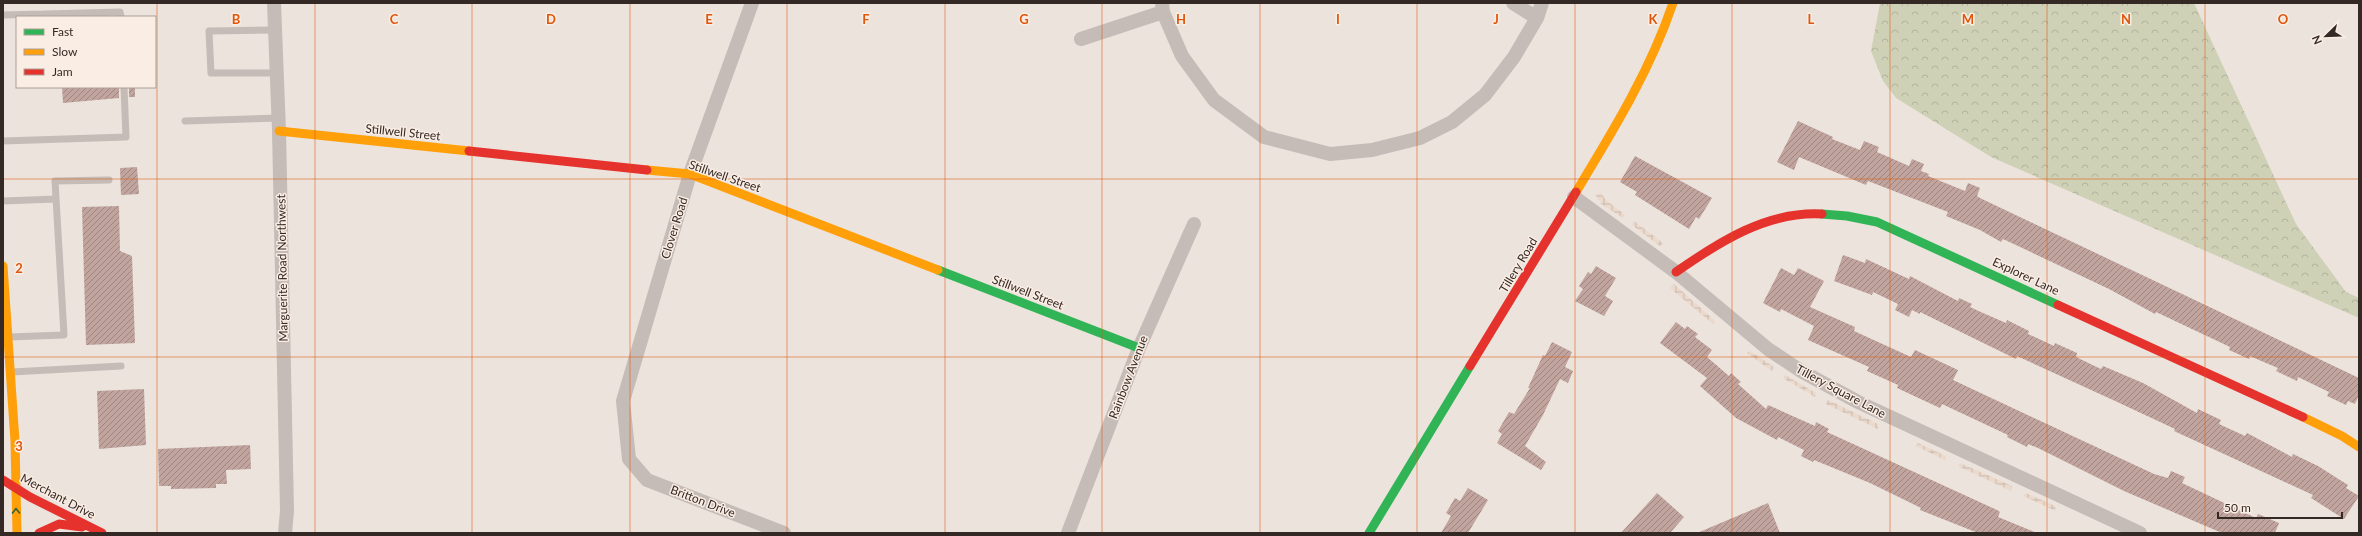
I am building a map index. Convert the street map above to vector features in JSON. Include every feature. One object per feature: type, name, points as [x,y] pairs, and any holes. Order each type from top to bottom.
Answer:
[{"type":"main road","name":"Tillery Road","points":[[1369,533],[1574,197],[1646,70],[1666,25],[1673,3]]},
{"type":"main road","name":"Stillwell Street","points":[[279,125],[690,174],[1139,348]]},
{"type":"main road","name":"Explorer Lane","points":[[1676,272],[1716,244],[1741,230],[1767,220],[1823,213],[1850,215],[1864,218],[1920,240],[2342,436],[2359,446]]},
{"type":"main road","points":[[3,266],[10,372],[17,533]]},
{"type":"main road","name":"Merchant Drive","points":[[3,480],[102,533]]},
{"type":"main road","points":[[39,533],[59,524],[92,528]]},
{"type":"street","name":"Marguerite Road Northwest","points":[[274,3],[279,125],[286,504],[285,533]]},
{"type":"street","name":"Clover Road","points":[[629,459],[623,401],[690,174],[752,3]]},
{"type":"street","points":[[1513,3],[1537,18]]},
{"type":"street","points":[[1081,39],[1162,8],[1182,56],[1214,100],[1264,137],[1330,154],[1372,150],[1420,138],[1452,122],[1485,95],[1514,57],[1537,18],[1542,3]]},
{"type":"street","name":"Tillery Square Lane","points":[[1574,197],[1676,272],[1768,349],[1827,386],[1910,427],[2140,533]]},
{"type":"street","name":"Rainbow Avenue","points":[[1068,533],[1139,348],[1194,224]]},
{"type":"street","name":"Britton Drive","points":[[629,459],[647,480],[784,533]]},
{"type":"lane","points":[[3,15],[45,16],[120,12],[121,16]]},
{"type":"lane","points":[[275,30],[209,32],[211,72],[277,73]]},
{"type":"lane","points":[[3,141],[126,137],[124,88]]},
{"type":"lane","points":[[185,121],[279,125]]},
{"type":"lane","points":[[8,337],[64,335],[55,181],[109,180]]},
{"type":"lane","points":[[3,201],[56,199]]},
{"type":"lane","points":[[10,372],[121,366]]},
{"type":"green space","points":[[1880,3],[2194,3],[2296,224],[2346,292],[2359,298],[2359,318],[1991,157],[1896,98],[1883,81],[1871,51]]},
{"type":"shaded area","points":[[1601,193],[1606,200],[1625,215],[1623,218],[1600,203],[1602,201],[1598,200],[1596,195]]},
{"type":"shaded area","points":[[1634,221],[1663,243],[1660,246],[1632,225]]},
{"type":"shaded area","points":[[1674,284],[1715,321],[1713,324],[1670,288]]},
{"type":"shaded area","points":[[1750,351],[1774,367],[1772,371],[1747,353]]},
{"type":"shaded area","points":[[1785,375],[1816,393],[1815,397],[1783,378]]},
{"type":"shaded area","points":[[1828,400],[1878,424],[1878,429],[1826,404]]},
{"type":"shaded area","points":[[1918,443],[1946,456],[1945,460],[1916,446]]},
{"type":"shaded area","points":[[1960,463],[2012,486],[2011,491],[1958,466]]},
{"type":"shaded area","points":[[2026,493],[2055,506],[2056,511],[2023,496]]},
{"type":"building","points":[[62,88],[119,88],[119,98],[63,103]]},
{"type":"building","points":[[129,88],[135,88],[135,97],[129,97]]},
{"type":"building","points":[[1798,121],[1833,137],[1832,139],[1860,150],[1864,141],[1879,147],[1877,152],[1909,166],[1912,159],[1924,164],[1921,171],[1929,174],[1928,176],[1965,191],[1968,183],[1980,188],[1977,196],[1980,198],[2359,378],[2359,395],[2355,404],[2348,401],[2346,405],[2327,396],[2329,392],[2298,377],[2297,381],[2276,371],[2278,368],[2250,356],[2249,359],[2229,350],[2230,347],[2156,312],[2155,314],[2109,289],[2003,239],[2001,242],[1980,230],[1946,216],[1948,212],[1868,181],[1866,185],[1799,157],[1794,170],[1777,162]]},
{"type":"building","points":[[1635,156],[1712,198],[1699,219],[1696,217],[1689,229],[1635,195],[1637,192],[1620,182]]},
{"type":"building","points":[[137,167],[139,194],[121,195],[120,168]]},
{"type":"building","points":[[119,206],[120,251],[132,256],[135,343],[86,345],[82,207]]},
{"type":"building","points":[[1843,255],[1865,263],[1866,259],[1909,279],[1910,276],[1958,301],[1959,298],[1972,304],[1970,307],[1983,313],[2006,323],[2007,320],[2029,331],[2028,334],[2054,346],[2055,343],[2077,353],[2076,357],[2101,369],[2103,366],[2143,383],[2197,413],[2198,409],[2221,420],[2219,424],[2245,436],[2247,433],[2292,457],[2293,454],[2318,466],[2348,485],[2346,488],[2359,496],[2344,519],[2311,498],[2313,495],[2174,431],[2175,429],[2113,400],[2017,356],[2016,359],[1920,312],[1920,314],[1912,310],[1909,317],[1895,310],[1898,304],[1873,292],[1872,295],[1834,281]]},
{"type":"building","points":[[1596,266],[1616,278],[1605,296],[1613,301],[1604,316],[1575,301],[1583,289],[1579,286],[1588,272],[1591,274]]},
{"type":"building","points":[[1781,268],[1794,275],[1798,268],[1824,281],[1810,307],[1855,327],[1854,331],[1911,357],[1915,350],[1958,370],[1953,380],[2154,474],[2168,478],[2171,471],[2185,477],[2182,483],[2256,518],[2258,514],[2279,523],[2275,533],[2222,533],[2124,491],[2038,448],[2028,444],[2027,447],[2007,437],[2008,435],[1942,404],[1940,408],[1897,388],[1898,385],[1867,371],[1869,367],[1808,340],[1814,326],[1781,309],[1780,312],[1763,303]]},
{"type":"building","points":[[1676,322],[1685,329],[1687,326],[1698,334],[1695,337],[1712,350],[1707,357],[1729,376],[1731,373],[1741,382],[1738,384],[1766,409],[1768,405],[1815,426],[1816,422],[1829,429],[1827,432],[1997,510],[2000,512],[1998,517],[2037,533],[1978,533],[1920,510],[1921,508],[1870,483],[1814,460],[1813,462],[1801,456],[1804,450],[1778,437],[1777,440],[1736,418],[1700,386],[1707,378],[1660,343]]},
{"type":"building","points":[[1552,342],[1572,352],[1565,367],[1573,371],[1568,383],[1560,379],[1543,415],[1525,446],[1546,462],[1541,470],[1497,443],[1502,434],[1498,431],[1509,412],[1514,414],[1530,388],[1528,388],[1543,355],[1545,356]]},
{"type":"building","points":[[144,389],[146,445],[99,449],[97,391]]},
{"type":"building","points":[[250,445],[251,469],[226,470],[227,484],[216,484],[216,488],[171,489],[171,486],[159,486],[158,449]]},
{"type":"building","points":[[1468,488],[1488,500],[1468,533],[1441,533],[1451,516],[1446,513],[1455,498],[1460,501]]},
{"type":"building","points":[[1657,493],[1684,517],[1670,533],[1621,533]]},
{"type":"building","points":[[1768,503],[1780,533],[1697,533]]},
{"type":"traffic: fast","points":[[1822,214],[1847,216],[1877,222],[2058,305]]},
{"type":"traffic: fast","points":[[938,270],[1139,348]]},
{"type":"traffic: fast","points":[[1369,533],[1470,366]]},
{"type":"traffic: slow","points":[[1576,192],[1617,123],[1642,77],[1664,28],[1673,3]]},
{"type":"traffic: slow","points":[[279,131],[469,151]]},
{"type":"traffic: slow","points":[[647,170],[690,174],[938,270]]},
{"type":"traffic: slow","points":[[3,266],[15,441],[17,533]]},
{"type":"traffic: slow","points":[[2303,417],[2342,436],[2359,447]]},
{"type":"traffic: jam","points":[[469,151],[647,170]]},
{"type":"traffic: jam","points":[[1470,366],[1576,192]]},
{"type":"traffic: jam","points":[[1676,272],[1709,250],[1744,231],[1763,223],[1802,214],[1822,214]]},
{"type":"traffic: jam","points":[[2058,305],[2303,417]]},
{"type":"traffic: jam","points":[[3,480],[30,497],[102,533]]},
{"type":"traffic: jam","points":[[39,533],[59,524],[82,527]]}]
